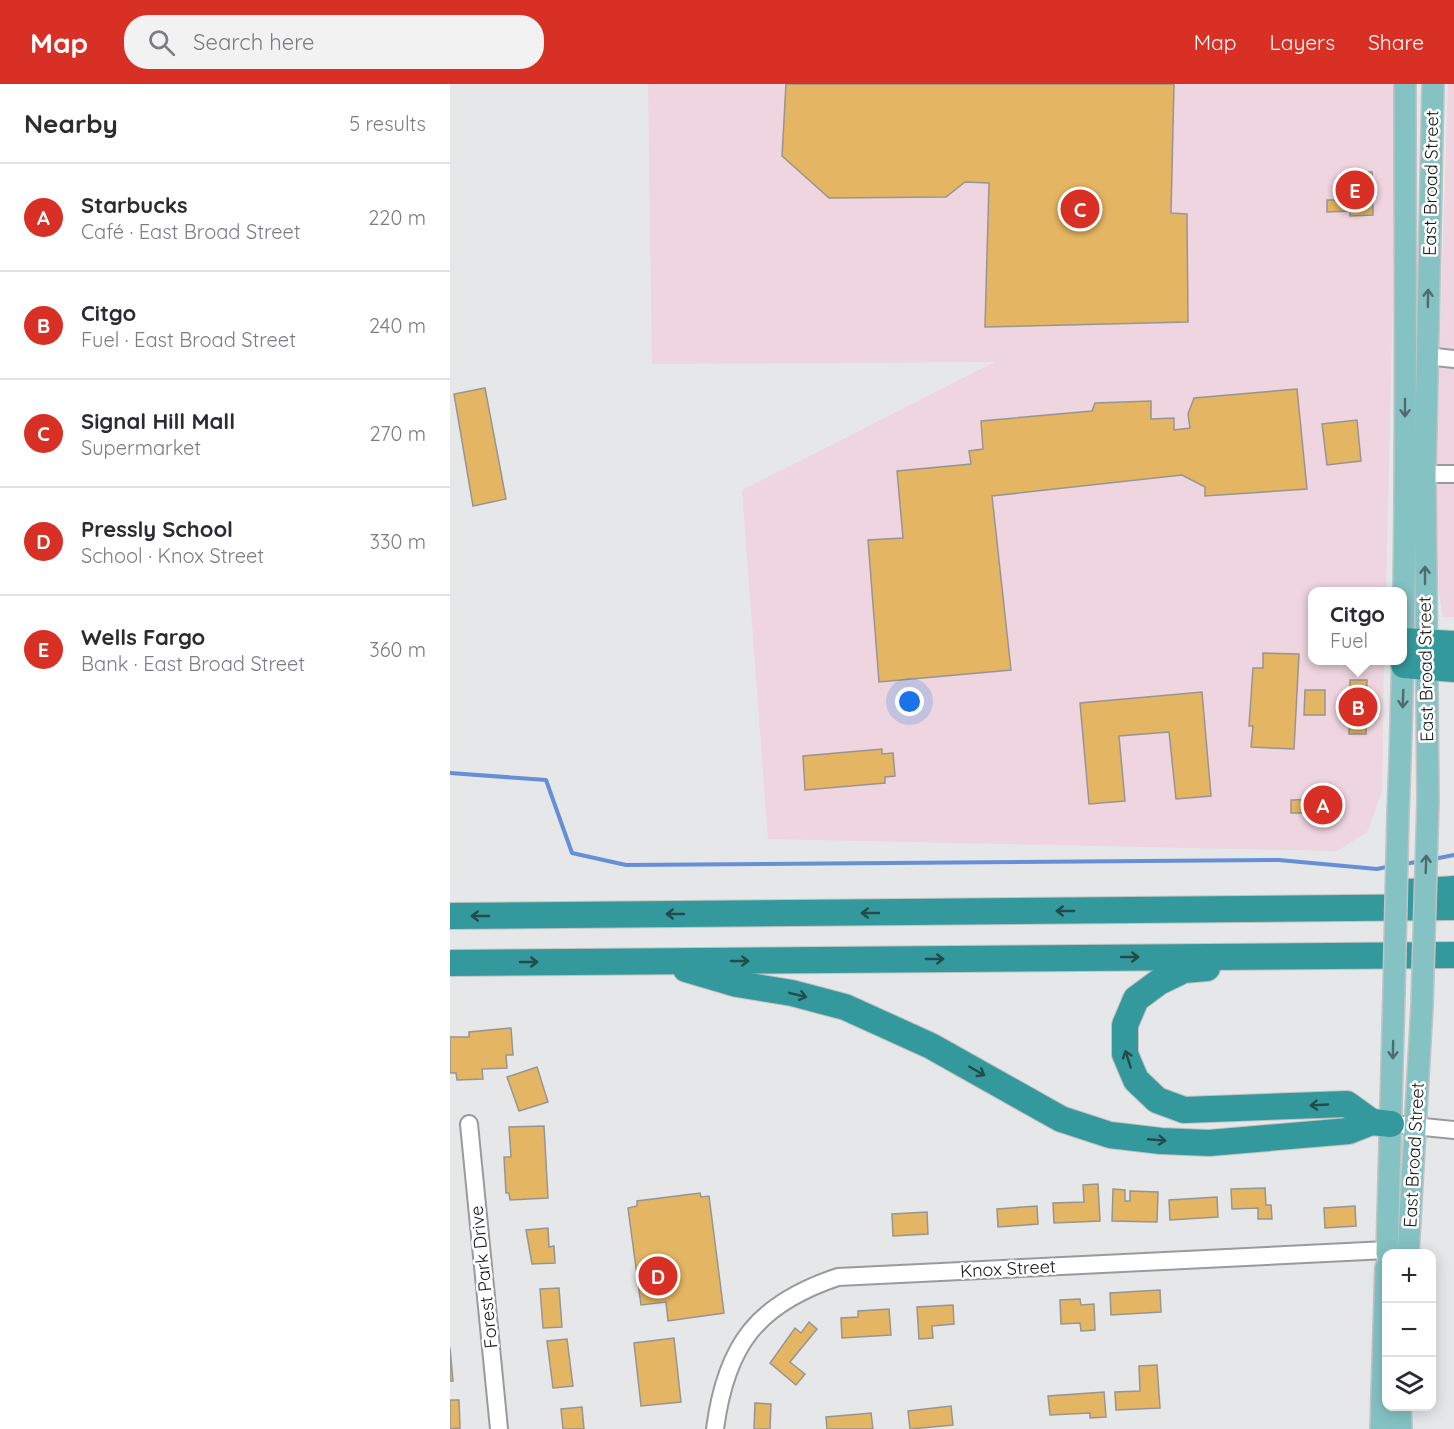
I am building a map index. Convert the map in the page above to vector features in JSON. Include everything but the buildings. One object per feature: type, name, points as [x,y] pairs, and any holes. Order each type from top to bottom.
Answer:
[{"type":"highway","points":[[1415,653],[1454,644]]},
{"type":"highway","points":[[1415,653],[1454,669]]},
{"type":"highway","points":[[1124,911],[1454,889]]},
{"type":"highway","points":[[450,916],[1454,907]]},
{"type":"highway","points":[[450,963],[1454,956]]},
{"type":"highway","points":[[1393,1124],[1347,1104],[1184,1110],[1157,1100],[1136,1080],[1125,1054],[1125,1025],[1136,999],[1159,982],[1184,970],[1454,956]]},
{"type":"highway","points":[[660,962],[737,984],[792,993],[845,1007],[931,1046],[1061,1119],[1110,1135],[1161,1141],[1209,1143],[1349,1131],[1393,1124]]},
{"type":"main road","name":"East Broad Street","points":[[1393,1124],[1422,1006],[1428,801],[1415,653],[1405,350],[1405,84]]},
{"type":"main road","name":"East Broad Street","points":[[1392,1249],[1398,813],[1415,653],[1425,474],[1433,84]]},
{"type":"main road","points":[[1405,121],[1420,129],[1419,263],[1429,271]]},
{"type":"main road","points":[[1405,350],[1427,356]]},
{"type":"main road","name":"East Broad Street","points":[[1381,1429],[1389,1303]]},
{"type":"main road","points":[[1400,1411],[1401,1429]]},
{"type":"street","points":[[1427,356],[1454,359]]},
{"type":"street","points":[[1425,474],[1454,474]]},
{"type":"street","name":"Forest Park Drive","points":[[469,1124],[499,1429]]},
{"type":"street","points":[[1393,1124],[1454,1130]]},
{"type":"street","name":"Knox Street","points":[[715,1429],[720,1394],[731,1361],[750,1331],[775,1307],[804,1288],[838,1277],[1382,1256]]},
{"type":"shaded area","points":[[648,84],[1398,84],[1386,587],[1308,587],[1308,665],[1384,665],[1382,792],[1367,832],[1337,851],[768,839],[742,490],[995,362],[652,364]]},
{"type":"shaded area","points":[[1448,84],[1454,84],[1454,617],[1443,617],[1433,560]]},
{"type":"waterway","points":[[450,773],[546,780],[572,853],[626,865],[1279,860],[1377,869],[1391,866]]},
{"type":"waterway","points":[[1434,859],[1454,855]]},
{"type":"waterway","points":[[1405,864],[1421,861]]},
{"type":"place","name":"Wells Fargo","points":[[1355,190]]},
{"type":"place","name":"Signal Hill Mall","points":[[1080,209]]},
{"type":"place","name":"Citgo","points":[[1358,707]]},
{"type":"place","name":"Starbucks","points":[[1323,805]]},
{"type":"place","name":"Pressly School","points":[[658,1276]]}]
